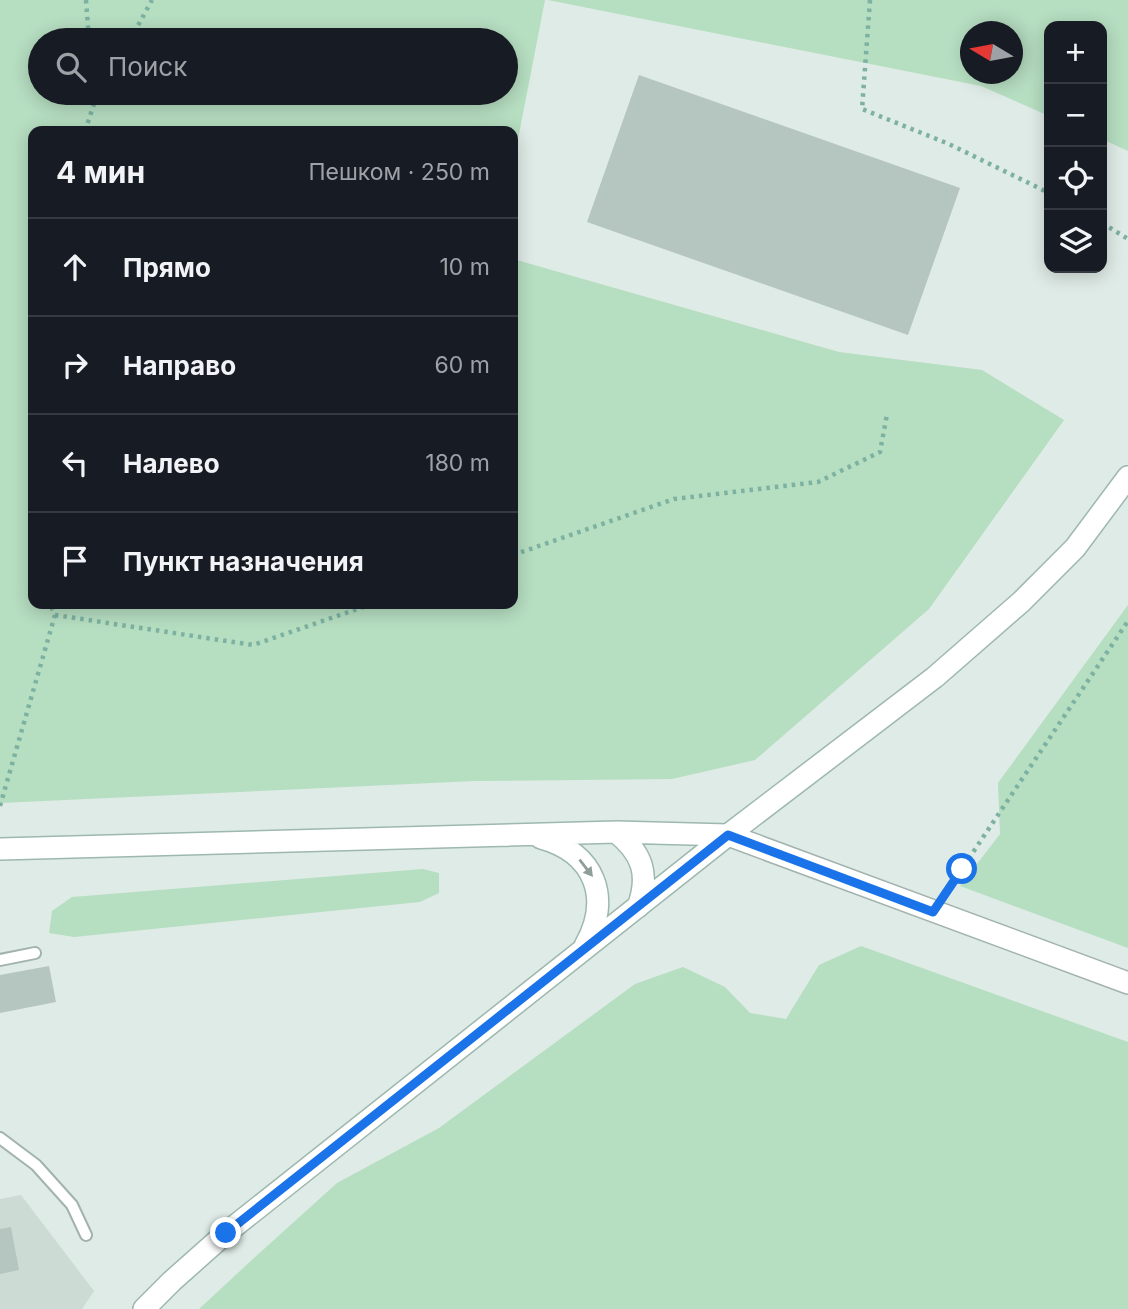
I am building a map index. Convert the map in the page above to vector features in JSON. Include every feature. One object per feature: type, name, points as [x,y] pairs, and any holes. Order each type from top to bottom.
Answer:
[{"type":"street","points":[[144,1309],[226,1233],[728,835],[935,677],[1021,602],[1075,548],[1128,477]]},
{"type":"street","points":[[616,832],[631,844],[640,860],[643,892],[638,907]]},
{"type":"street","points":[[0,849],[616,832],[728,835],[1128,983]]},
{"type":"street","points":[[529,834],[551,840],[566,848],[582,861],[593,877],[598,895],[598,914],[594,930],[583,950]]},
{"type":"lane","points":[[0,960],[35,953]]},
{"type":"lane","points":[[0,1138],[36,1165],[72,1205],[86,1235]]},
{"type":"path","points":[[86,0],[88,28]]},
{"type":"path","points":[[137,28],[152,0]]},
{"type":"path","points":[[870,0],[862,109],[948,144],[1044,191]]},
{"type":"path","points":[[87,126],[94,105]]},
{"type":"path","points":[[1107,226],[1128,239]]},
{"type":"path","points":[[518,553],[674,499],[818,482],[880,452],[887,414]]},
{"type":"path","points":[[0,806],[55,615],[52,609]]},
{"type":"path","points":[[55,615],[253,645],[357,609]]},
{"type":"path","points":[[933,912],[1128,621]]},
{"type":"shaded area","points":[[21,1195],[94,1291],[82,1309],[0,1309],[0,1199]]},
{"type":"green space","points":[[0,0],[545,0],[518,139],[518,126],[28,126],[28,609],[518,609],[518,260],[839,352],[982,370],[1064,420],[929,609],[755,760],[672,779],[475,781],[0,803]]},
{"type":"green space","points":[[548,0],[1128,0],[1128,151],[1107,141],[1107,21],[1044,21],[1044,114],[971,84],[1023,84],[1023,21],[960,21],[960,82]]},
{"type":"green space","points":[[1128,605],[1128,948],[960,886],[1000,834],[998,783]]},
{"type":"green space","points":[[423,869],[439,873],[439,893],[420,902],[74,937],[49,933],[52,911],[72,897]]},
{"type":"green space","points":[[861,946],[1128,1042],[1128,1309],[199,1309],[337,1183],[439,1128],[635,984],[683,967],[725,987],[750,1013],[786,1019],[819,965]]},
{"type":"building","points":[[639,75],[960,188],[908,335],[587,222]]},
{"type":"building","points":[[49,966],[56,1002],[0,1013],[0,975]]},
{"type":"building","points":[[11,1227],[19,1270],[0,1274],[0,1229]]},
{"type":"route","points":[[226,1233],[728,835],[933,912],[962,869]]}]
